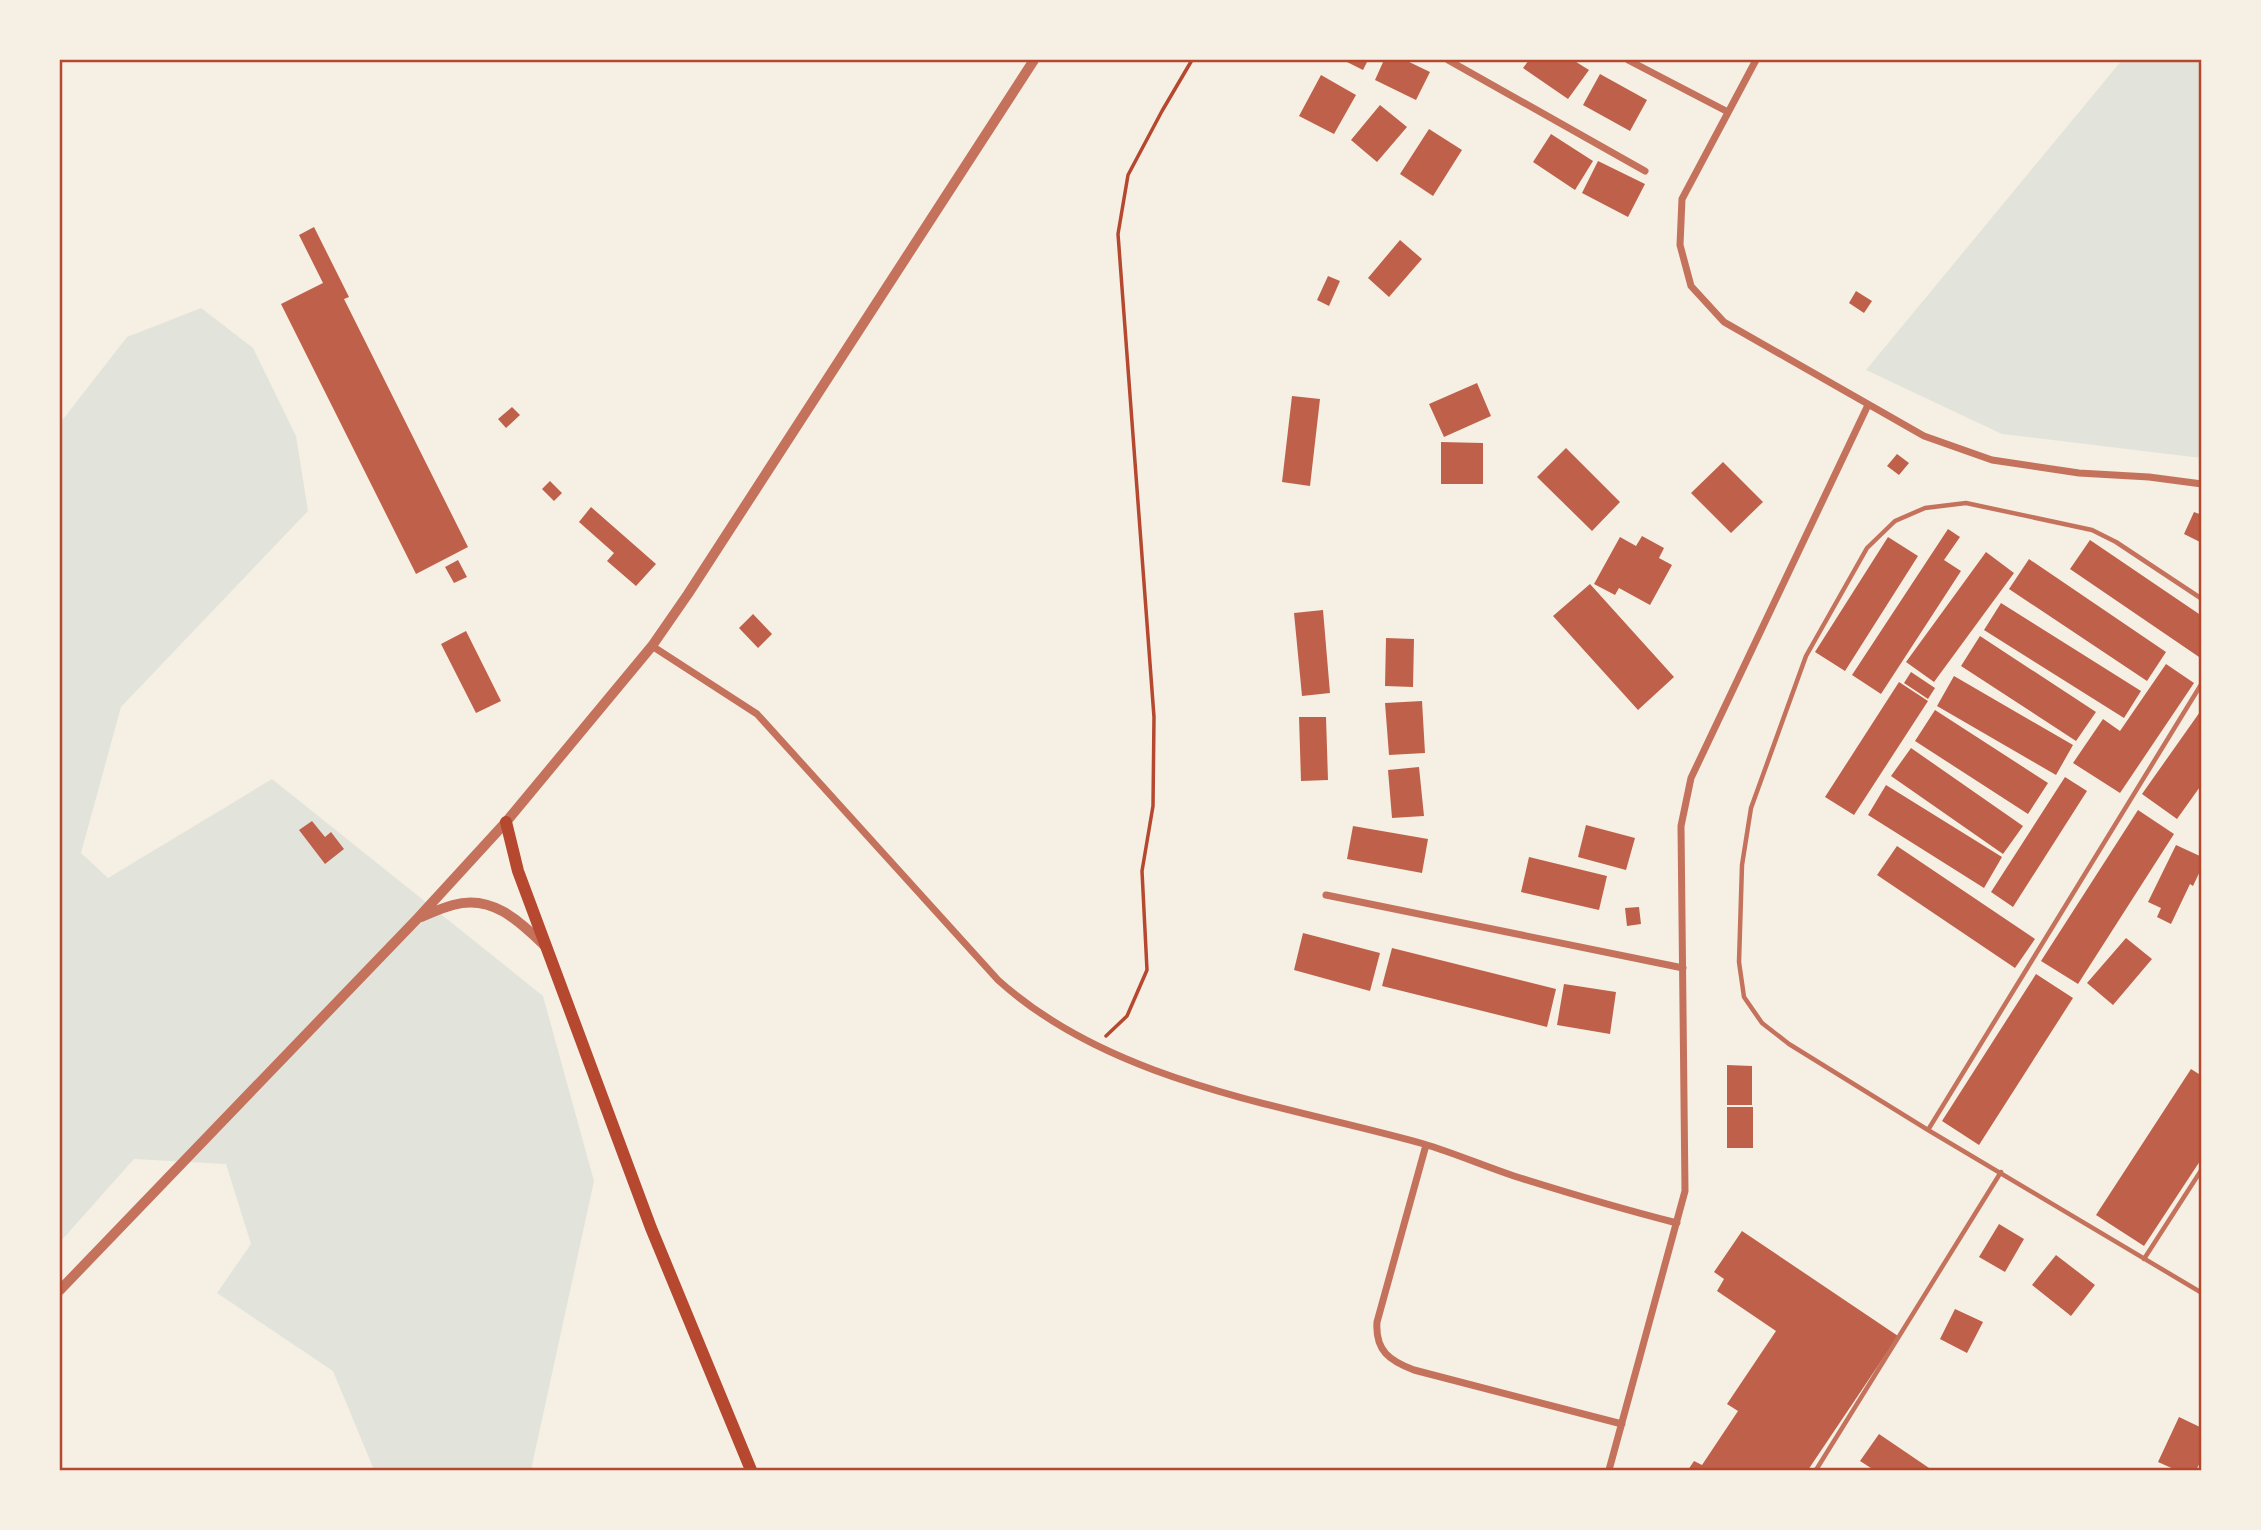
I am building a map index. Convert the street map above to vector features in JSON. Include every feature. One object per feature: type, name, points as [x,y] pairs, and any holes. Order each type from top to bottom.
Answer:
[{"type":"main road","points":[[506,822],[518,870],[651,1228],[751,1471]]},
{"type":"street","points":[[60,1290],[418,918],[506,822],[652,646],[1034,60]]},
{"type":"street","points":[[1448,60],[1645,171]]},
{"type":"street","points":[[1628,60],[1728,112]]},
{"type":"street","points":[[1756,60],[1682,199],[1680,245],[1691,286],[1724,323],[1924,436],[1992,460],[2079,473],[2149,477],[2202,484]]},
{"type":"street","points":[[1609,1471],[1685,1191],[1681,827],[1691,778],[1868,405]]},
{"type":"street","points":[[652,646],[757,714],[998,979],[1035,1010],[1098,1044],[1189,1083],[1426,1145],[1515,1176],[1677,1223]]},
{"type":"street","points":[[1326,895],[1683,968]]},
{"type":"street","points":[[418,918],[451,905],[468,902],[487,904],[504,911],[546,947]]},
{"type":"street","points":[[1426,1145],[1377,1322],[1377,1336],[1383,1350],[1395,1363],[1414,1370],[1622,1424]]},
{"type":"lane","points":[[2202,599],[2116,542],[2092,530],[1966,503],[1925,508],[1895,521],[1867,548],[1806,656],[1751,808],[1742,865],[1739,962],[1744,997],[1762,1023],[1788,1044],[2202,1293]]},
{"type":"lane","points":[[1928,1130],[2202,683]]},
{"type":"lane","points":[[2144,1259],[2202,1169]]},
{"type":"lane","points":[[1816,1471],[2001,1172]]},
{"type":"path","points":[[1098,1044],[1126,1016],[1147,970],[1142,871],[1153,806],[1154,717],[1118,234],[1128,175],[1192,60]]},
{"type":"shaded area","points":[[2122,60],[2201,60],[2201,458],[2002,434],[1866,370]]},
{"type":"shaded area","points":[[201,308],[253,348],[296,436],[308,511],[121,707],[81,853],[108,878],[272,779],[543,996],[594,1181],[531,1470],[374,1470],[333,1371],[217,1293],[251,1244],[226,1164],[134,1159],[60,1242],[60,423],[127,337]]},
{"type":"building","points":[[1343,60],[1368,60],[1363,70]]},
{"type":"building","points":[[1384,60],[1405,60],[1430,72],[1416,100],[1375,80]]},
{"type":"building","points":[[1529,60],[1573,60],[1589,70],[1568,99],[1523,68]]},
{"type":"building","points":[[1600,74],[1647,100],[1630,131],[1583,105]]},
{"type":"building","points":[[1321,75],[1356,95],[1334,134],[1299,116]]},
{"type":"building","points":[[1380,105],[1407,127],[1377,162],[1351,140]]},
{"type":"building","points":[[1429,129],[1462,150],[1433,196],[1400,174]]},
{"type":"building","points":[[1551,134],[1593,161],[1575,190],[1533,162]]},
{"type":"building","points":[[1598,161],[1645,184],[1628,217],[1582,193]]},
{"type":"building","points":[[314,227],[349,297],[344,299],[468,547],[416,574],[281,304],[323,283],[299,235]]},
{"type":"building","points":[[1400,240],[1422,259],[1389,297],[1368,278]]},
{"type":"building","points":[[1328,276],[1340,281],[1329,306],[1317,300]]},
{"type":"building","points":[[1856,291],[1872,301],[1864,313],[1849,303]]},
{"type":"building","points":[[1477,383],[1491,416],[1444,437],[1429,404]]},
{"type":"building","points":[[1292,396],[1320,399],[1310,486],[1282,482]]},
{"type":"building","points":[[512,407],[520,415],[506,428],[498,419]]},
{"type":"building","points":[[1441,442],[1483,443],[1483,484],[1441,484]]},
{"type":"building","points":[[1566,448],[1620,502],[1592,531],[1537,477]]},
{"type":"building","points":[[1897,454],[1909,463],[1899,475],[1887,466]]},
{"type":"building","points":[[1723,462],[1763,502],[1731,533],[1691,493]]},
{"type":"building","points":[[550,481],[562,493],[554,501],[542,489]]},
{"type":"building","points":[[591,507],[656,564],[636,586],[607,561],[614,553],[579,522]]},
{"type":"building","points":[[2194,512],[2202,515],[2202,543],[2184,534]]},
{"type":"building","points":[[1948,529],[1960,537],[1944,560],[1961,571],[1881,694],[1852,675]]},
{"type":"building","points":[[1642,536],[1664,548],[1659,558],[1672,565],[1650,605],[1619,588],[1615,595],[1594,584],[1620,537],[1636,546]]},
{"type":"building","points":[[1888,537],[1918,556],[1845,671],[1815,652]]},
{"type":"building","points":[[2090,540],[2202,616],[2202,659],[2070,569]]},
{"type":"building","points":[[1986,552],[2014,573],[1934,682],[1906,662]]},
{"type":"building","points":[[2029,559],[2166,652],[2147,681],[2009,589]]},
{"type":"building","points":[[458,560],[467,577],[454,583],[445,567]]},
{"type":"building","points":[[1590,584],[1674,677],[1638,710],[1553,616]]},
{"type":"building","points":[[2001,603],[2141,691],[2124,718],[1984,630]]},
{"type":"building","points":[[1323,610],[1330,693],[1302,696],[1294,613]]},
{"type":"building","points":[[753,614],[772,634],[758,648],[739,628]]},
{"type":"building","points":[[466,631],[501,701],[476,713],[441,644]]},
{"type":"building","points":[[1980,636],[2096,712],[2076,741],[1961,666]]},
{"type":"building","points":[[1386,638],[1414,639],[1413,687],[1385,686]]},
{"type":"building","points":[[2166,664],[2194,683],[2120,793],[2073,763],[2103,719],[2120,731]]},
{"type":"building","points":[[1911,672],[1935,688],[1928,699],[1904,683]]},
{"type":"building","points":[[1954,676],[2073,745],[2056,775],[1937,706]]},
{"type":"building","points":[[1899,682],[1928,701],[1854,815],[1825,797]]},
{"type":"building","points":[[1422,701],[1425,753],[1389,755],[1385,703]]},
{"type":"building","points":[[2202,709],[2202,784],[2177,819],[2142,794]]},
{"type":"building","points":[[1935,710],[2048,783],[2028,814],[1915,741]]},
{"type":"building","points":[[1299,717],[1326,717],[1328,780],[1301,781]]},
{"type":"building","points":[[1911,748],[2023,826],[2003,854],[1891,776]]},
{"type":"building","points":[[1419,767],[1424,816],[1392,818],[1388,770]]},
{"type":"building","points":[[2065,777],[2087,791],[2013,907],[1991,892]]},
{"type":"building","points":[[1886,785],[2002,857],[1984,888],[1868,815]]},
{"type":"building","points":[[2138,810],[2174,834],[2078,984],[2041,961]]},
{"type":"building","points":[[312,821],[325,837],[331,832],[344,849],[325,864],[299,830]]},
{"type":"building","points":[[1586,825],[1635,838],[1626,870],[1578,857]]},
{"type":"building","points":[[1353,826],[1428,839],[1422,873],[1347,859]]},
{"type":"building","points":[[2176,845],[2202,857],[2202,867],[2193,886],[2190,884],[2171,924],[2157,917],[2161,908],[2148,902]]},
{"type":"building","points":[[1897,846],[2035,939],[2015,968],[1877,875]]},
{"type":"building","points":[[1529,857],[1607,876],[1599,910],[1521,892]]},
{"type":"building","points":[[1639,907],[1641,924],[1627,926],[1625,908]]},
{"type":"building","points":[[1303,933],[1380,953],[1370,991],[1294,970]]},
{"type":"building","points":[[2126,938],[2152,959],[2113,1005],[2087,983]]},
{"type":"building","points":[[1392,948],[1556,989],[1547,1027],[1382,986]]},
{"type":"building","points":[[2036,974],[2073,998],[1979,1145],[1942,1121]]},
{"type":"building","points":[[1564,984],[1616,992],[1610,1034],[1557,1025]]},
{"type":"building","points":[[1727,1065],[1752,1066],[1752,1105],[1727,1105]]},
{"type":"building","points":[[2191,1069],[2202,1076],[2202,1158],[2144,1246],[2096,1215]]},
{"type":"building","points":[[1727,1107],[1753,1107],[1753,1148],[1727,1148]]},
{"type":"building","points":[[1999,1224],[2024,1239],[2005,1272],[1979,1257]]},
{"type":"building","points":[[1742,1231],[1898,1336],[1808,1470],[1688,1470],[1694,1461],[1702,1465],[1738,1411],[1727,1404],[1776,1331],[1717,1291],[1724,1279],[1714,1272]]},
{"type":"building","points":[[2056,1255],[2095,1285],[2071,1316],[2032,1285]]},
{"type":"building","points":[[1955,1309],[1983,1322],[1967,1353],[1940,1339]]},
{"type":"building","points":[[2179,1417],[2202,1428],[2202,1459],[2196,1470],[2176,1470],[2158,1462]]},
{"type":"building","points":[[1879,1434],[1932,1470],[1874,1470],[1860,1461]]}]
